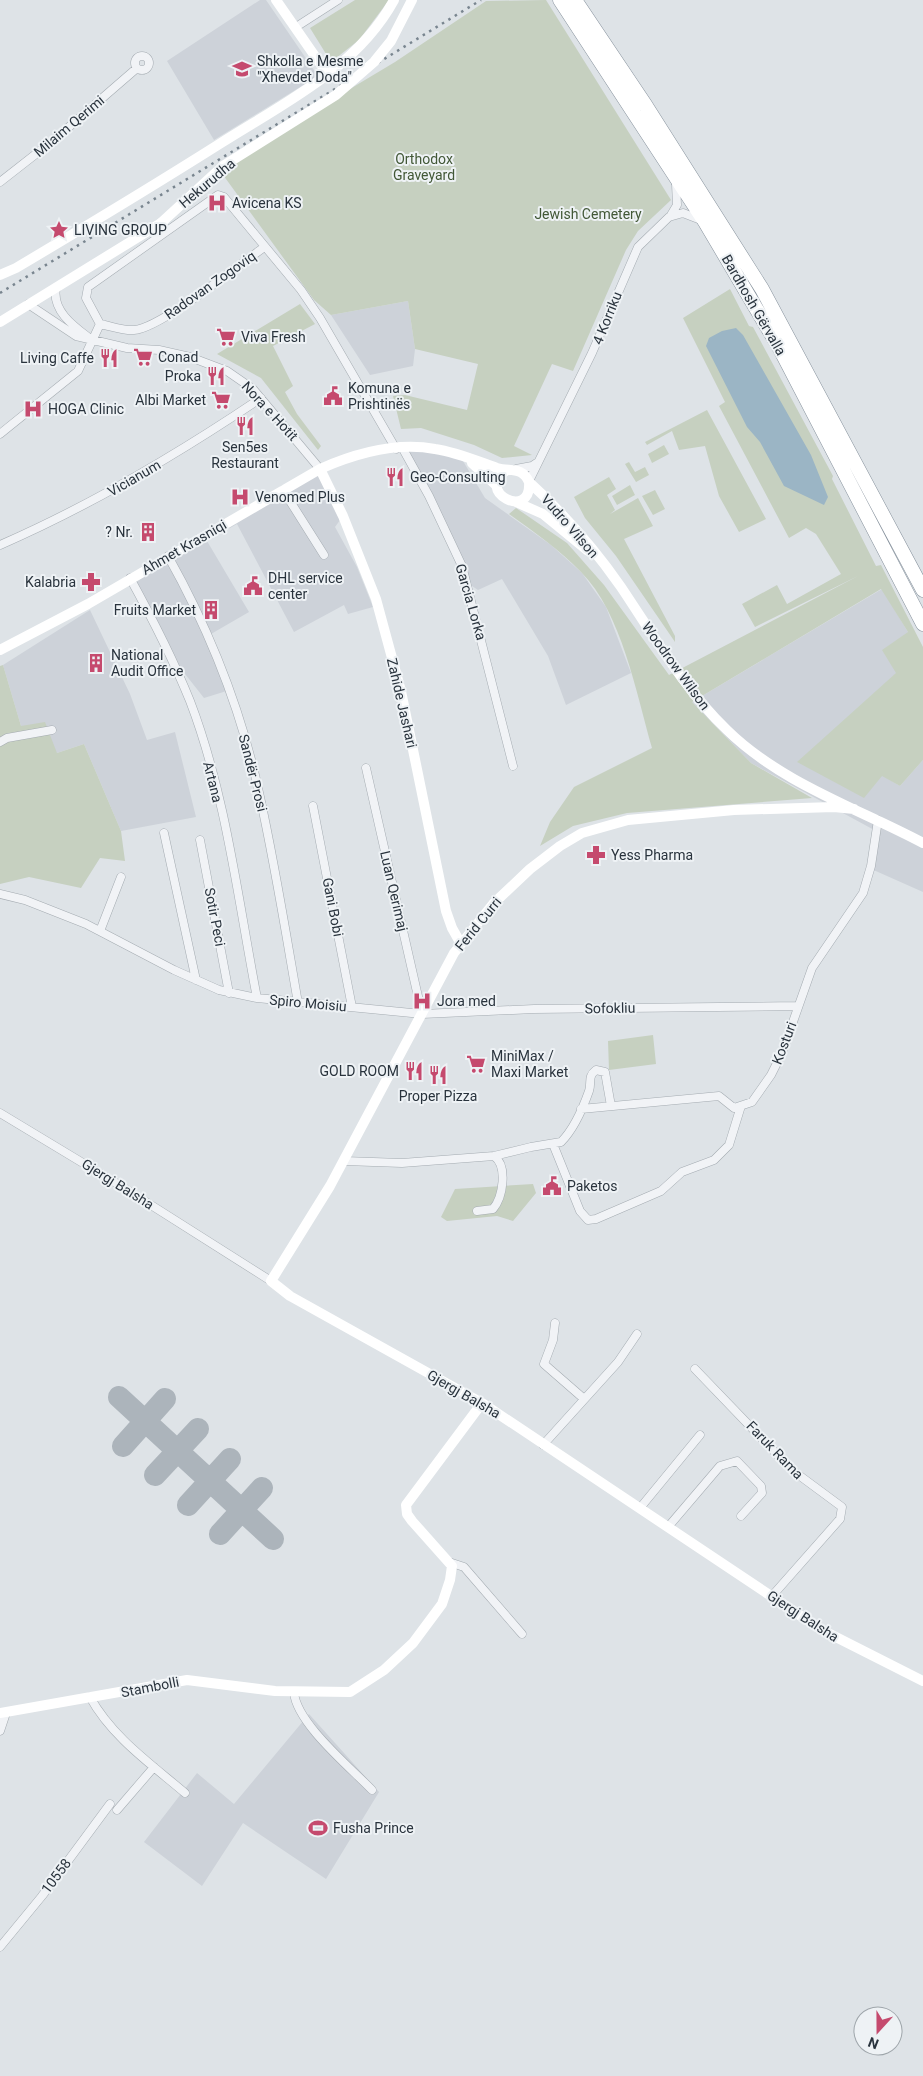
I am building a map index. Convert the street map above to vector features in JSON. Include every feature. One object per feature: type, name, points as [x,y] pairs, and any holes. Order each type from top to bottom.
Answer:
[{"type":"highway","name":"Bardhosh Gërvalla","points":[[560,0],[705,222],[779,347],[923,624]]},
{"type":"highway","name":"Bardhosh Gërvalla","points":[[575,0],[732,240],[786,331],[923,590]]},
{"type":"street","points":[[276,0],[328,75]]},
{"type":"street","points":[[296,27],[338,0]]},
{"type":"street","name":"Hekurudha","points":[[0,275],[16,268],[133,197],[328,75],[368,38],[394,0]]},
{"type":"street","name":"Hekurudha","points":[[0,322],[161,223],[223,166],[336,95],[374,62],[391,41],[412,0]]},
{"type":"street","name":"Milaim Qerimi","points":[[0,182],[55,139],[137,68]]},
{"type":"street","points":[[669,217],[677,205],[676,177]]},
{"type":"street","name":"Radovan Zogoviq","points":[[263,248],[165,318],[132,331],[100,324],[86,298],[88,287],[218,195],[228,201],[263,248],[300,290],[328,330],[399,449]]},
{"type":"street","points":[[669,217],[683,213],[705,222]]},
{"type":"street","name":"4 Korriku","points":[[529,481],[592,353],[633,256],[643,240],[669,217]]},
{"type":"street","name":"Nora e Hotit","points":[[56,288],[57,302],[67,320],[94,341]]},
{"type":"street","name":"Nora e Hotit","points":[[28,304],[64,330],[94,341],[190,357],[227,371],[246,383],[261,398],[320,469]]},
{"type":"street","points":[[0,434],[78,371],[94,341],[100,324]]},
{"type":"street","name":"Vicianum","points":[[0,545],[45,526],[88,504],[213,431],[261,398]]},
{"type":"street","name":"Ahmet Krasniqi","points":[[0,650],[88,604],[320,469],[354,456],[399,449],[436,449],[524,473],[529,481]]},
{"type":"street","name":"Garcia Lorka","points":[[399,449],[430,496],[462,566],[513,766]]},
{"type":"street","name":"Ahmet Krasniqi","points":[[460,456],[482,470],[497,486]]},
{"type":"street","points":[[529,481],[525,497],[516,502],[510,502],[501,496],[497,486],[500,476],[512,470],[532,466],[538,462]]},
{"type":"street","name":"Zahide Jashari","points":[[320,469],[343,516],[376,599],[401,691],[446,911],[452,928],[461,944]]},
{"type":"street","name":"Vudro Vilson","points":[[529,481],[561,512],[601,561]]},
{"type":"street","points":[[283,490],[324,556]]},
{"type":"street","name":"Vudro Vilson","points":[[516,502],[543,514],[601,561]]},
{"type":"street","name":"Sandër Prosi","points":[[168,556],[206,630],[243,733],[260,796],[298,1003]]},
{"type":"street","name":"Woodrow Wilson","points":[[601,561],[694,694],[728,732],[769,764],[923,843]]},
{"type":"street","name":"Artana","points":[[130,578],[163,642],[190,701],[199,729],[224,825],[257,998]]},
{"type":"street","points":[[0,742],[7,738],[52,730]]},
{"type":"street","name":"Luan Qerimaj","points":[[366,768],[422,1014]]},
{"type":"street","name":"Gani Bobi","points":[[313,806],[352,1007]]},
{"type":"street","name":"Ferid Curri","points":[[271,1281],[344,1161],[446,968],[461,944],[493,904],[530,869],[570,839],[588,831],[628,820],[693,813],[818,808],[854,809]]},
{"type":"street","name":"Kosturi","points":[[740,1106],[752,1102],[772,1075],[782,1053],[812,968],[863,894],[871,866],[878,820]]},
{"type":"street","points":[[164,832],[196,980]]},
{"type":"street","name":"Sotir Peci","points":[[200,840],[229,993]]},
{"type":"street","points":[[100,932],[121,876]]},
{"type":"street","name":"Spiro Moisiu","points":[[0,894],[25,900],[100,932],[196,980],[229,993],[298,1003],[422,1014]]},
{"type":"street","name":"Sofokliu","points":[[422,1014],[534,1009],[798,1006]]},
{"type":"street","points":[[344,1161],[402,1163],[494,1156],[531,1146],[560,1142],[566,1137],[581,1109],[590,1087],[589,1077],[596,1070],[605,1072],[611,1106]]},
{"type":"street","points":[[581,1109],[719,1096],[734,1108],[740,1106]]},
{"type":"street","points":[[554,1144],[580,1211],[588,1220],[596,1219],[661,1191],[682,1172],[714,1160],[729,1145],[740,1106]]},
{"type":"street","name":"Gjergj Balsha","points":[[0,1113],[121,1186],[271,1281],[290,1296],[482,1403],[822,1630],[923,1682]]},
{"type":"street","points":[[477,1212],[493,1209],[502,1187],[501,1168],[494,1156]]},
{"type":"street","points":[[555,1324],[554,1340],[544,1364],[583,1398]]},
{"type":"street","points":[[543,1445],[583,1398],[618,1362],[637,1334]]},
{"type":"street","name":"Faruk Rama","points":[[695,1369],[792,1470],[842,1507],[840,1519],[772,1596]]},
{"type":"street","points":[[482,1403],[406,1505],[407,1514],[450,1562],[464,1568],[522,1634]]},
{"type":"street","points":[[640,1508],[700,1435]]},
{"type":"street","points":[[668,1527],[720,1466],[737,1460],[761,1486],[762,1493],[741,1516]]},
{"type":"street","name":"Stambolli","points":[[0,1731],[3,1713],[187,1680],[294,1692],[344,1693],[358,1688],[384,1670],[414,1643],[442,1604],[452,1570],[450,1562]]},
{"type":"street","points":[[294,1692],[297,1705],[316,1732],[372,1790]]},
{"type":"street","points":[[90,1698],[110,1726],[185,1793]]},
{"type":"street","points":[[117,1810],[154,1766]]},
{"type":"street","name":"10558","points":[[0,1947],[42,1896],[110,1804]]},
{"type":"shaded area","name":"Shkolla e Mesme \"Xhevdet Doda\"","points":[[260,0],[266,0],[318,76],[214,140],[167,61]]},
{"type":"shaded area","points":[[408,301],[415,349],[413,366],[370,375],[331,315]]},
{"type":"shaded area","points":[[403,449],[460,456],[485,498],[551,545],[582,573],[606,607],[631,673],[566,705],[548,656],[502,579],[478,590],[466,582],[462,566],[401,452]]},
{"type":"shaded area","points":[[320,469],[343,516],[335,527],[357,567],[373,607],[348,614],[344,605],[294,632],[237,524],[207,541],[249,612],[211,634],[233,689],[204,698],[178,665],[135,581]]},
{"type":"shaded area","points":[[882,589],[908,632],[897,673],[798,762],[882,775],[900,786],[923,760],[923,892],[869,868],[876,831],[751,763],[692,702]]},
{"type":"shaded area","points":[[90,610],[130,694],[147,740],[175,732],[196,817],[121,831],[84,744],[57,753],[21,726],[3,665]]},
{"type":"shaded area","points":[[309,1714],[379,1792],[326,1879],[243,1823],[202,1886],[144,1842],[197,1773],[234,1804]]},
{"type":"green space","points":[[355,0],[389,0],[359,40],[331,62],[310,28]]},
{"type":"green space","points":[[546,0],[671,200],[638,231],[626,250],[573,371],[552,364],[514,446],[532,455],[502,458],[474,445],[421,428],[401,429],[393,396],[405,395],[467,410],[478,364],[415,349],[408,301],[331,315],[314,300],[218,168],[395,62],[486,1]]},
{"type":"green space","points":[[730,289],[749,326],[753,327],[833,476],[832,479],[876,566],[881,565],[923,647],[923,760],[900,786],[882,776],[864,798],[797,762],[896,673],[882,650],[908,632],[881,589],[692,702],[751,763],[812,798],[627,813],[573,826],[540,846],[550,822],[574,787],[652,748],[626,655],[607,609],[595,589],[573,564],[509,514],[516,508],[567,543],[604,585],[669,675],[858,576],[755,627],[742,604],[777,585],[787,604],[841,574],[816,534],[806,528],[789,538],[719,406],[725,402],[683,318]]},
{"type":"green space","points":[[300,304],[315,324],[273,346],[293,386],[285,392],[297,414],[321,446],[318,450],[261,378],[217,354]]},
{"type":"green space","points":[[707,410],[766,519],[739,532],[719,496],[705,446],[679,450],[672,431],[647,445],[645,442]]},
{"type":"green space","points":[[664,445],[669,454],[652,463],[648,454]]},
{"type":"green space","points":[[629,462],[635,472],[645,467],[649,475],[636,482],[625,464]]},
{"type":"green space","points":[[609,477],[616,489],[607,495],[615,510],[610,514],[638,498],[653,526],[624,539],[675,636],[675,642],[616,556],[585,518],[574,497]]},
{"type":"green space","points":[[630,485],[635,495],[617,505],[612,496]]},
{"type":"green space","points":[[655,490],[665,509],[653,515],[642,496]]},
{"type":"green space","points":[[3,665],[21,726],[45,722],[57,753],[84,744],[121,831],[125,861],[100,858],[81,888],[29,877],[0,884],[0,666]]},
{"type":"green space","points":[[653,1035],[656,1064],[609,1070],[608,1041]]},
{"type":"green space","points":[[533,1184],[536,1193],[513,1221],[497,1216],[447,1221],[441,1217],[455,1189]]},
{"type":"water","points":[[736,328],[743,335],[811,455],[828,497],[824,505],[784,486],[760,442],[747,427],[706,346],[709,338],[722,331]]},
{"type":"taxiway","points":[[119,1397],[273,1539]]},
{"type":"taxiway","points":[[123,1446],[165,1399]]},
{"type":"taxiway","points":[[155,1475],[198,1429]]},
{"type":"taxiway","points":[[188,1505],[230,1459]]},
{"type":"taxiway","points":[[220,1534],[262,1488]]},
{"type":"railway","points":[[0,293],[481,0]]},
{"type":"place","name":"Shkolla e Mesme \"Xhevdet Doda\"","points":[[242,69]]},
{"type":"place","name":"Avicena KS","points":[[217,203]]},
{"type":"place","name":"LIVING GROUP","points":[[59,230]]},
{"type":"place","name":"Viva Fresh","points":[[226,337]]},
{"type":"place","name":"Conad","points":[[143,357]]},
{"type":"place","name":"Living Caffe","points":[[109,358]]},
{"type":"place","name":"Proka","points":[[216,376]]},
{"type":"place","name":"Komuna e Prishtinës","points":[[333,396]]},
{"type":"place","name":"Albi Market","points":[[221,400]]},
{"type":"place","name":"HOGA Clinic","points":[[33,409]]},
{"type":"place","name":"Sen5es Restaurant","points":[[245,426]]},
{"type":"place","name":"Geo-Consulting","points":[[395,477]]},
{"type":"place","name":"Venomed Plus","points":[[240,497]]},
{"type":"place","name":"? Nr.","points":[[148,532]]},
{"type":"place","name":"Kalabria","points":[[91,582]]},
{"type":"place","name":"DHL service center","points":[[253,586]]},
{"type":"place","name":"Fruits Market","points":[[211,610]]},
{"type":"place","name":"National Audit Office","points":[[96,663]]},
{"type":"place","name":"Yess Pharma","points":[[596,855]]},
{"type":"place","name":"Jora med","points":[[422,1001]]},
{"type":"place","name":"MiniMax / Maxi Market","points":[[476,1064]]},
{"type":"place","name":"GOLD ROOM","points":[[414,1071]]},
{"type":"place","name":"Proper Pizza","points":[[438,1075]]},
{"type":"place","name":"Paketos","points":[[552,1186]]},
{"type":"place","name":"Fusha Prince","points":[[318,1828]]},
{"type":"park label","name":"Orthodox Graveyard","points":[[424,168]]},
{"type":"park label","name":"Jewish Cemetery","points":[[588,214]]}]
